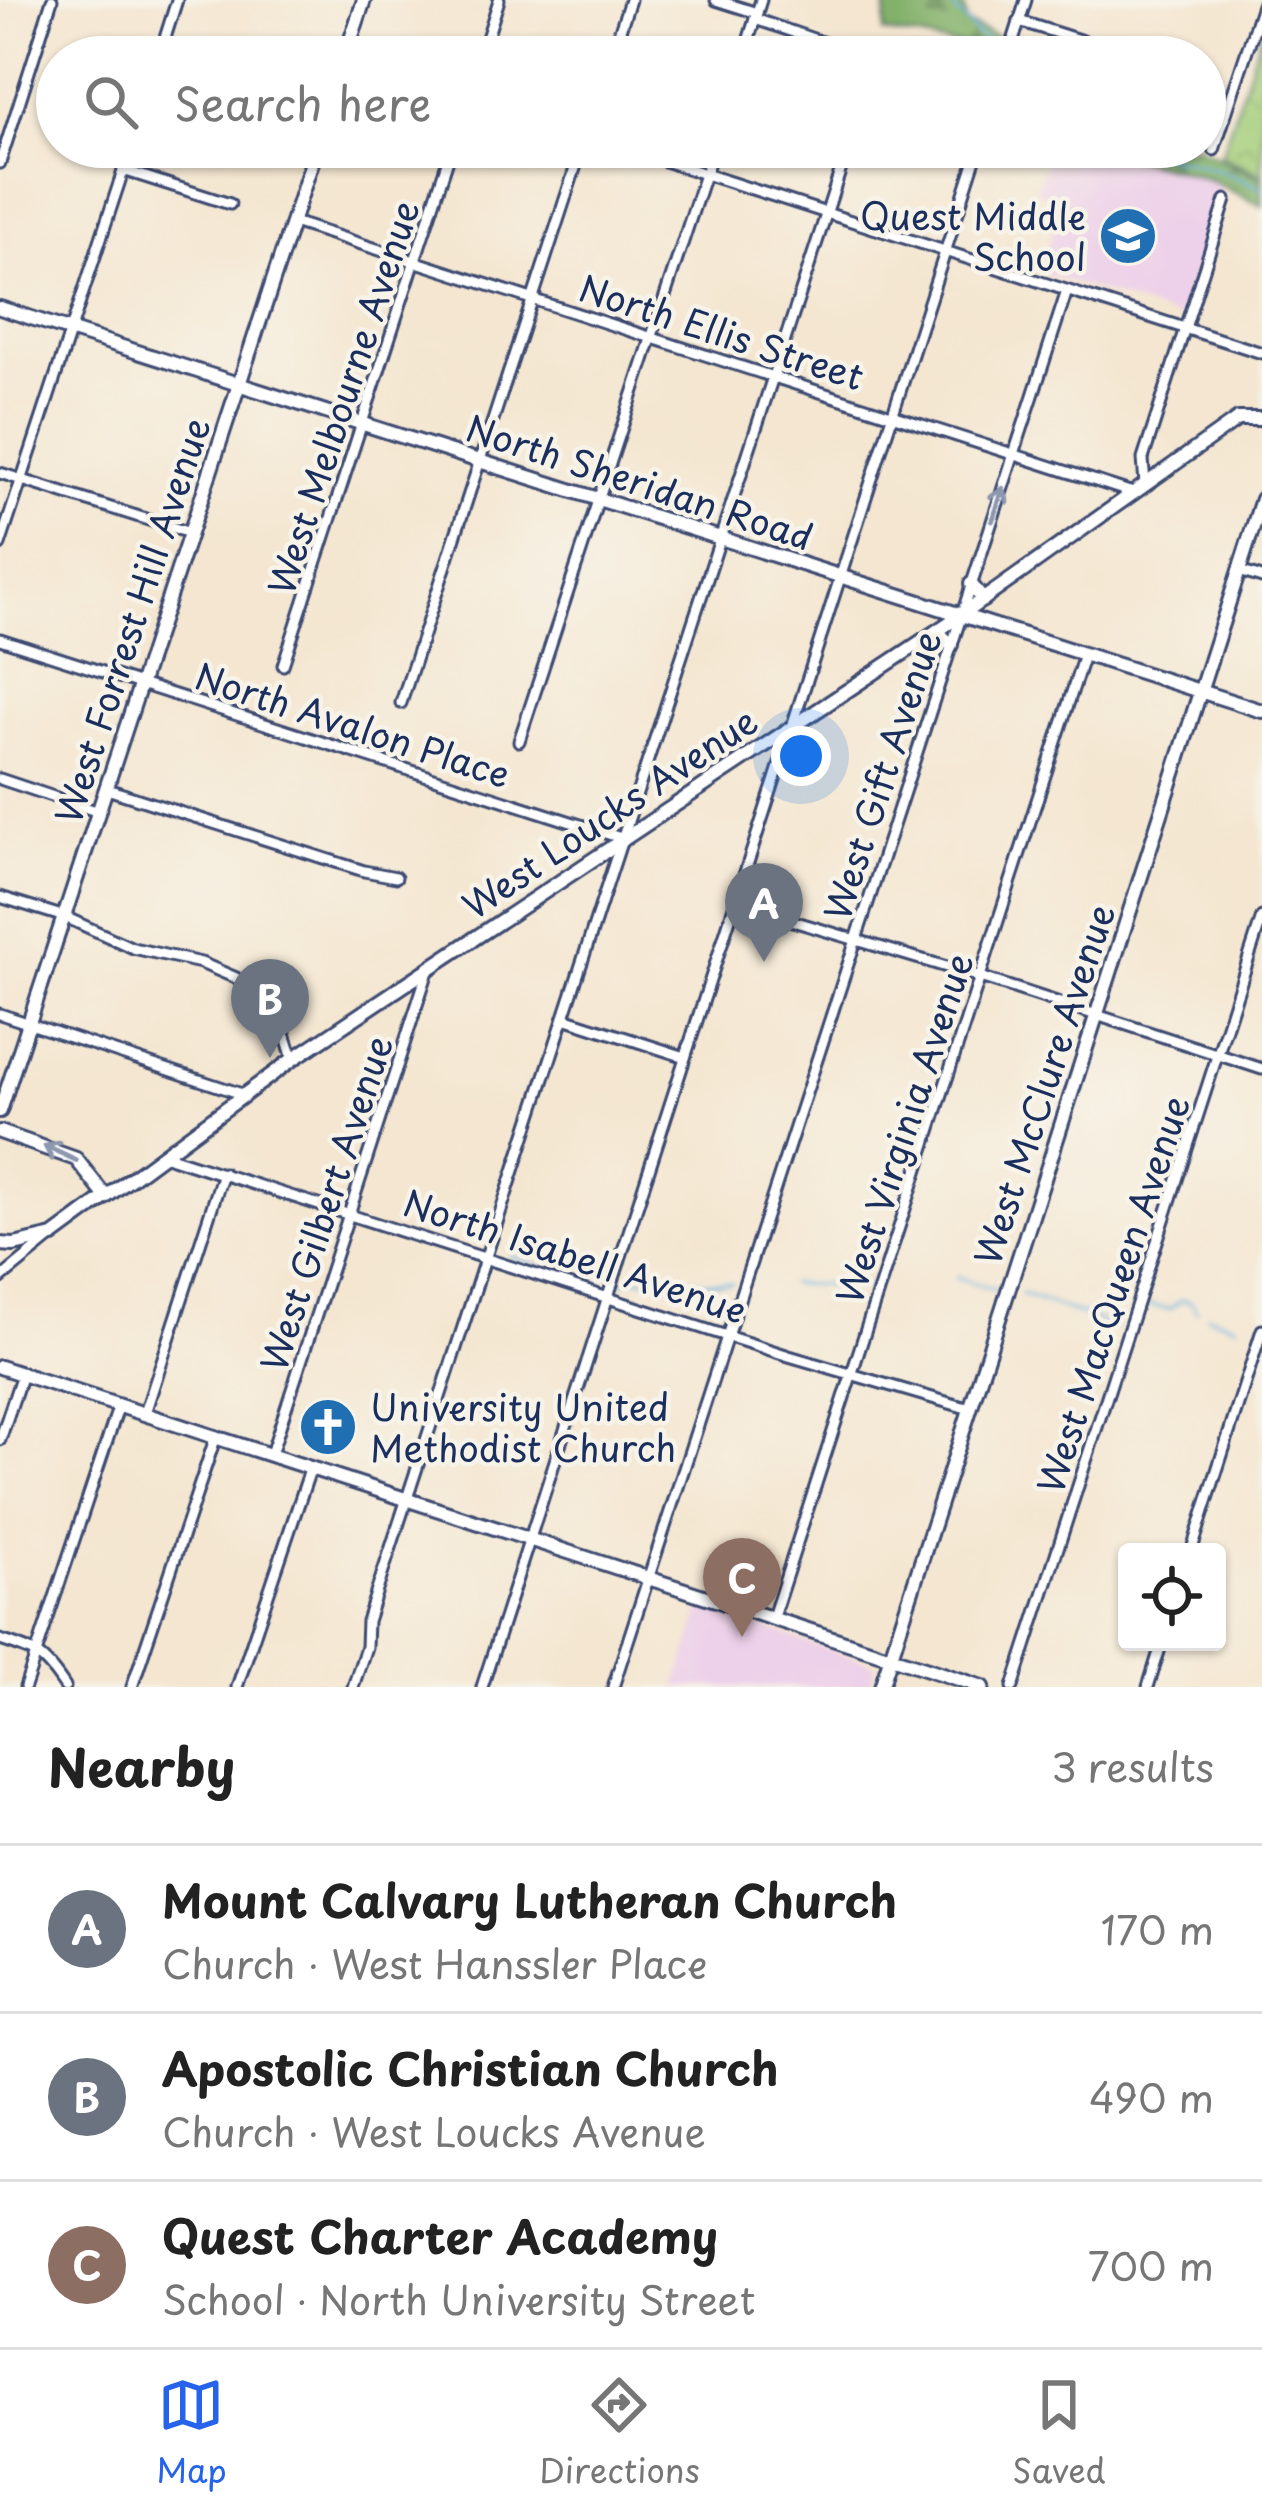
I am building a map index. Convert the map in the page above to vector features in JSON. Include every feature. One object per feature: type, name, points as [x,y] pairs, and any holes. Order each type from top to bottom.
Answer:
[{"type":"main road","points":[[352,36],[364,0]]},
{"type":"main road","name":"West Forrest Hill Avenue","points":[[0,1112],[310,168]]},
{"type":"main road","name":"North Sheridan Road","points":[[0,308],[1262,711]]},
{"type":"main road","name":"West Loucks Avenue","points":[[53,1236],[292,1059],[938,631],[1238,419],[1262,419]]},
{"type":"main road","name":"West McClure Avenue","points":[[881,1687],[1262,499]]},
{"type":"main road","points":[[971,584],[983,600]]},
{"type":"main road","points":[[938,631],[951,645]]},
{"type":"main road","points":[[0,1132],[76,1159],[106,1197]]},
{"type":"main road","points":[[0,1244],[53,1236]]},
{"type":"main road","points":[[0,1367],[983,1687]]},
{"type":"street","points":[[41,36],[52,0]]},
{"type":"street","points":[[166,36],[177,0]]},
{"type":"street","points":[[488,36],[500,0]]},
{"type":"street","points":[[618,36],[630,0]]},
{"type":"street","points":[[716,0],[810,36]]},
{"type":"street","points":[[750,36],[761,0]]},
{"type":"street","points":[[1014,36],[1026,0]]},
{"type":"street","points":[[1226,111],[1260,2]]},
{"type":"street","points":[[1019,21],[1067,36]]},
{"type":"street","points":[[0,163],[36,50]]},
{"type":"street","name":"West Melbourne Avenue","points":[[283,664],[445,168]]},
{"type":"street","points":[[401,703],[575,168]]},
{"type":"street","points":[[686,168],[1262,353]]},
{"type":"street","points":[[519,741],[707,168]]},
{"type":"street","points":[[353,1687],[366,1648],[367,1621],[841,168]]},
{"type":"street","points":[[482,1687],[972,168]]},
{"type":"street","points":[[0,545],[123,170],[230,204]]},
{"type":"street","points":[[1139,489],[1143,459],[1226,200]]},
{"type":"street","name":"North Ellis Street","points":[[293,222],[894,416],[1139,489]]},
{"type":"street","name":"West Gift Avenue","points":[[613,1687],[1066,291]]},
{"type":"street","points":[[0,473],[190,533]]},
{"type":"street","points":[[1239,571],[1262,578]]},
{"type":"street","name":"North Avalon Place","points":[[0,639],[621,838]]},
{"type":"street","name":"West Virginia Avenue","points":[[773,1617],[1084,655]]},
{"type":"street","points":[[0,779],[99,812]]},
{"type":"street","points":[[107,789],[396,877]]},
{"type":"street","points":[[0,897],[65,917],[133,948],[201,963],[248,985],[279,1014],[292,1059]]},
{"type":"street","points":[[736,904],[1262,1069]]},
{"type":"street","name":"West MacQueen Avenue","points":[[1013,1687],[1262,917]]},
{"type":"street","name":"West Gilbert Avenue","points":[[271,1454],[429,968]]},
{"type":"street","points":[[0,1014],[242,1094]]},
{"type":"street","points":[[564,1018],[685,1057]]},
{"type":"street","name":"North Isabell Avenue","points":[[163,1155],[970,1409]]},
{"type":"street","points":[[145,1413],[223,1173]]},
{"type":"street","name":"West Loucks Avenue","points":[[0,1279],[53,1236]]},
{"type":"street","points":[[1194,1543],[1262,1330]]},
{"type":"street","points":[[0,1440],[22,1374]]},
{"type":"street","points":[[25,1687],[119,1405]]},
{"type":"street","points":[[132,1687],[216,1436]]},
{"type":"street","points":[[237,1687],[311,1466]]},
{"type":"street","points":[[0,1640],[36,1652],[49,1662],[65,1687]]},
{"type":"street","points":[[1148,1687],[1159,1651]]},
{"type":"shaded area","name":"Quest Middle School","points":[[1226,157],[1231,159],[1179,318],[1039,272],[1062,200],[1036,191],[1044,168],[1226,168]]},
{"type":"shaded area","points":[[702,1607],[876,1665],[869,1687],[676,1687]]},
{"type":"green space","points":[[887,0],[962,0],[967,24],[995,36],[901,36],[884,33]]},
{"type":"green space","points":[[1262,30],[1262,175],[1226,157],[1226,140]]},
{"type":"green space","points":[[1226,161],[1262,178],[1262,206],[1208,179],[1169,168],[1226,168]]},
{"type":"waterway","points":[[946,0],[979,36]]},
{"type":"waterway","points":[[1210,168],[1262,189]]},
{"type":"waterway","points":[[510,1256],[543,1267]]},
{"type":"waterway","points":[[551,1270],[601,1283]]},
{"type":"waterway","points":[[956,1277],[996,1290]]},
{"type":"waterway","points":[[621,1282],[635,1278],[732,1283]]},
{"type":"waterway","points":[[790,1284],[867,1286]]},
{"type":"waterway","points":[[1021,1294],[1117,1327]]},
{"type":"waterway","points":[[1147,1305],[1169,1309],[1182,1300],[1191,1302],[1197,1311]]},
{"type":"waterway","points":[[1207,1315],[1237,1325]]},
{"type":"place","name":"Quest Middle School","points":[[1128,236]]},
{"type":"place","name":"Mount Calvary Lutheran Church","points":[[764,962]]},
{"type":"place","name":"Apostolic Christian Church","points":[[270,1058]]},
{"type":"place","name":"University United Methodist Church","points":[[328,1427]]},
{"type":"place","name":"Quest Charter Academy","points":[[742,1637]]}]
